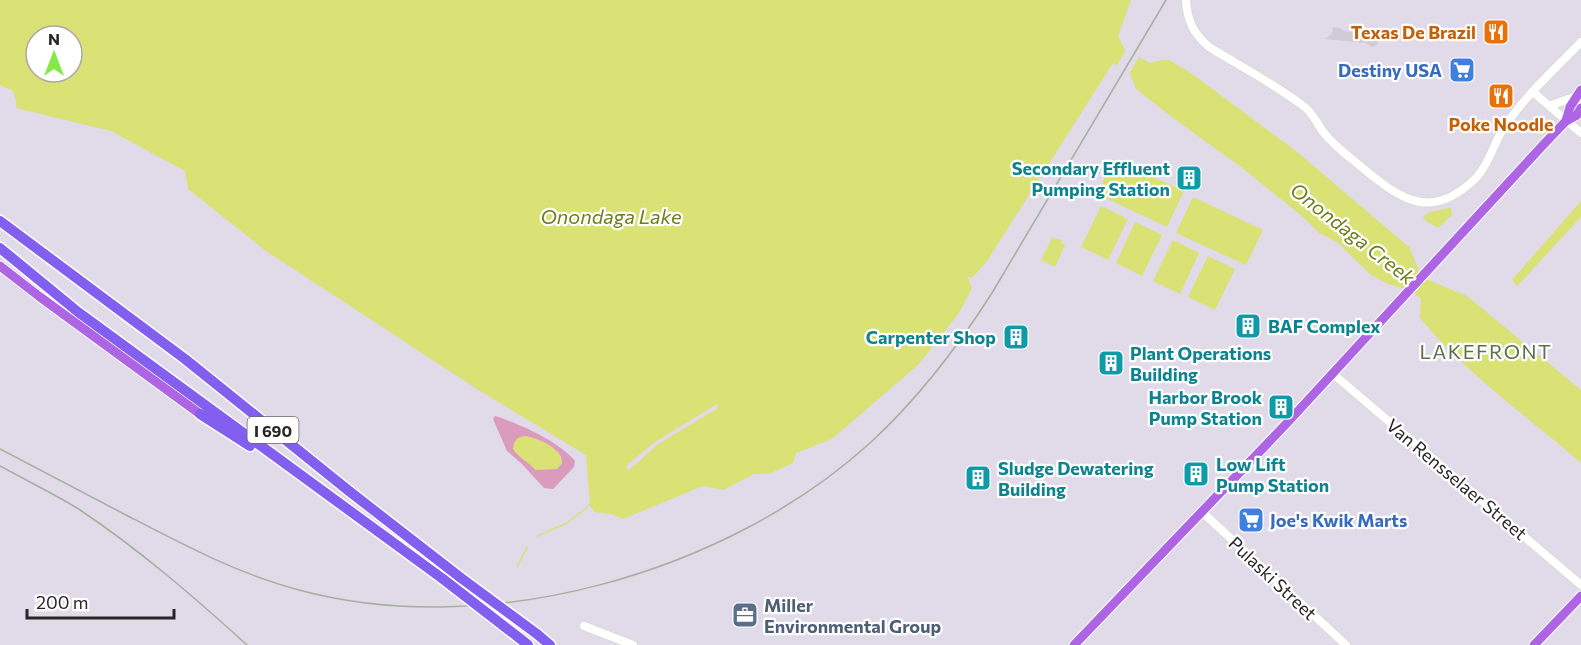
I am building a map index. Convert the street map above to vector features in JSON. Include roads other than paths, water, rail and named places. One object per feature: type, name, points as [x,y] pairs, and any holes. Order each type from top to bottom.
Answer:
[{"type":"highway","name":"I 690","points":[[0,221],[185,359],[349,491],[550,645]]},
{"type":"highway","name":"I 690","points":[[0,248],[78,312],[443,579],[528,645]]},
{"type":"highway","points":[[200,414],[304,478]]},
{"type":"main road","points":[[1566,122],[1570,107],[1579,93]]},
{"type":"main road","points":[[1074,645],[1566,122],[1577,115],[1581,108]]},
{"type":"main road","points":[[0,266],[200,414]]},
{"type":"main road","points":[[1534,645],[1581,596]]},
{"type":"street","points":[[1186,0],[1189,21],[1200,39],[1209,47],[1304,105],[1323,133],[1336,147],[1387,188],[1413,201],[1437,201],[1460,191],[1472,181],[1487,164],[1505,125],[1581,42]]},
{"type":"street","points":[[1533,92],[1581,134]]},
{"type":"street","points":[[1549,106],[1579,93]]},
{"type":"street","name":"Van Rensselaer Street","points":[[1332,373],[1581,585]]},
{"type":"street","name":"Pulaski Street","points":[[1201,511],[1346,645]]},
{"type":"street","points":[[584,626],[633,645]]},
{"type":"water","name":"Onondaga Lake","points":[[0,0],[1131,0],[1118,36],[1125,50],[1150,63],[1169,60],[1191,73],[1296,151],[1410,248],[1421,277],[1467,296],[1581,390],[1581,463],[1457,358],[1420,318],[1421,299],[1412,291],[1388,284],[1371,275],[1337,242],[1319,233],[1303,217],[1241,167],[1136,89],[1130,74],[1113,63],[987,261],[972,278],[967,276],[972,288],[959,313],[919,364],[832,439],[796,453],[793,463],[769,474],[754,474],[723,490],[703,486],[623,519],[611,514],[594,512],[590,505],[586,455],[480,391],[266,251],[188,189],[185,171],[111,131],[16,108],[13,91],[0,85]],"holes":[[[718,405],[718,408],[658,444],[631,468],[655,442]]]},
{"type":"water","points":[[1113,159],[1184,191],[1167,227],[1097,194]]},
{"type":"water","points":[[1193,197],[1263,230],[1246,265],[1176,233]]},
{"type":"water","points":[[1581,201],[1581,217],[1517,286],[1512,280]]},
{"type":"water","points":[[1101,206],[1128,219],[1108,260],[1081,247]]},
{"type":"water","points":[[1451,208],[1452,215],[1438,228],[1423,217],[1430,212]]},
{"type":"water","points":[[1135,222],[1162,235],[1142,276],[1116,263]]},
{"type":"water","points":[[1052,238],[1062,240],[1061,243],[1065,245],[1055,267],[1041,260]]},
{"type":"water","points":[[1173,240],[1199,253],[1180,294],[1153,281]]},
{"type":"water","points":[[1208,256],[1235,269],[1215,310],[1188,297]]},
{"type":"water","points":[[525,436],[542,441],[557,452],[562,463],[557,469],[536,470],[518,455],[513,449],[514,443]]},
{"type":"waterway","points":[[537,536],[567,523],[590,505]]},
{"type":"waterway","points":[[517,567],[527,547]]},
{"type":"railway","points":[[0,449],[168,537],[232,567],[299,590],[372,604],[448,607],[525,600],[602,584],[676,560],[747,528],[812,489],[870,443],[920,391],[951,353],[992,293],[1166,0]]},
{"type":"railway","points":[[0,466],[70,504],[102,525],[166,574],[247,645]]},
{"type":"place","name":"Texas De Brazil","points":[[1496,32]]},
{"type":"place","name":"Destiny USA","points":[[1462,70]]},
{"type":"place","name":"Poke Noodle","points":[[1501,96]]},
{"type":"place","name":"Secondary Effluent Pumping Station","points":[[1189,178]]},
{"type":"place","name":"BAF Complex","points":[[1248,326]]},
{"type":"place","name":"Carpenter Shop","points":[[1016,337]]},
{"type":"place","name":"Plant Operations Building","points":[[1111,363]]},
{"type":"place","name":"Harbor Brook Pump Station","points":[[1281,407]]},
{"type":"place","name":"Low Lift Pump Station","points":[[1196,474]]},
{"type":"place","name":"Sludge Dewatering Building","points":[[978,478]]},
{"type":"place","name":"Joe's Kwik Marts","points":[[1251,520]]},
{"type":"place","name":"Miller Environmental Group","points":[[745,615]]},
{"type":"district","name":"LAKEFRONT","points":[[1486,351]]},
{"type":"water label","name":"Onondaga Creek","points":[[1353,233]]}]
